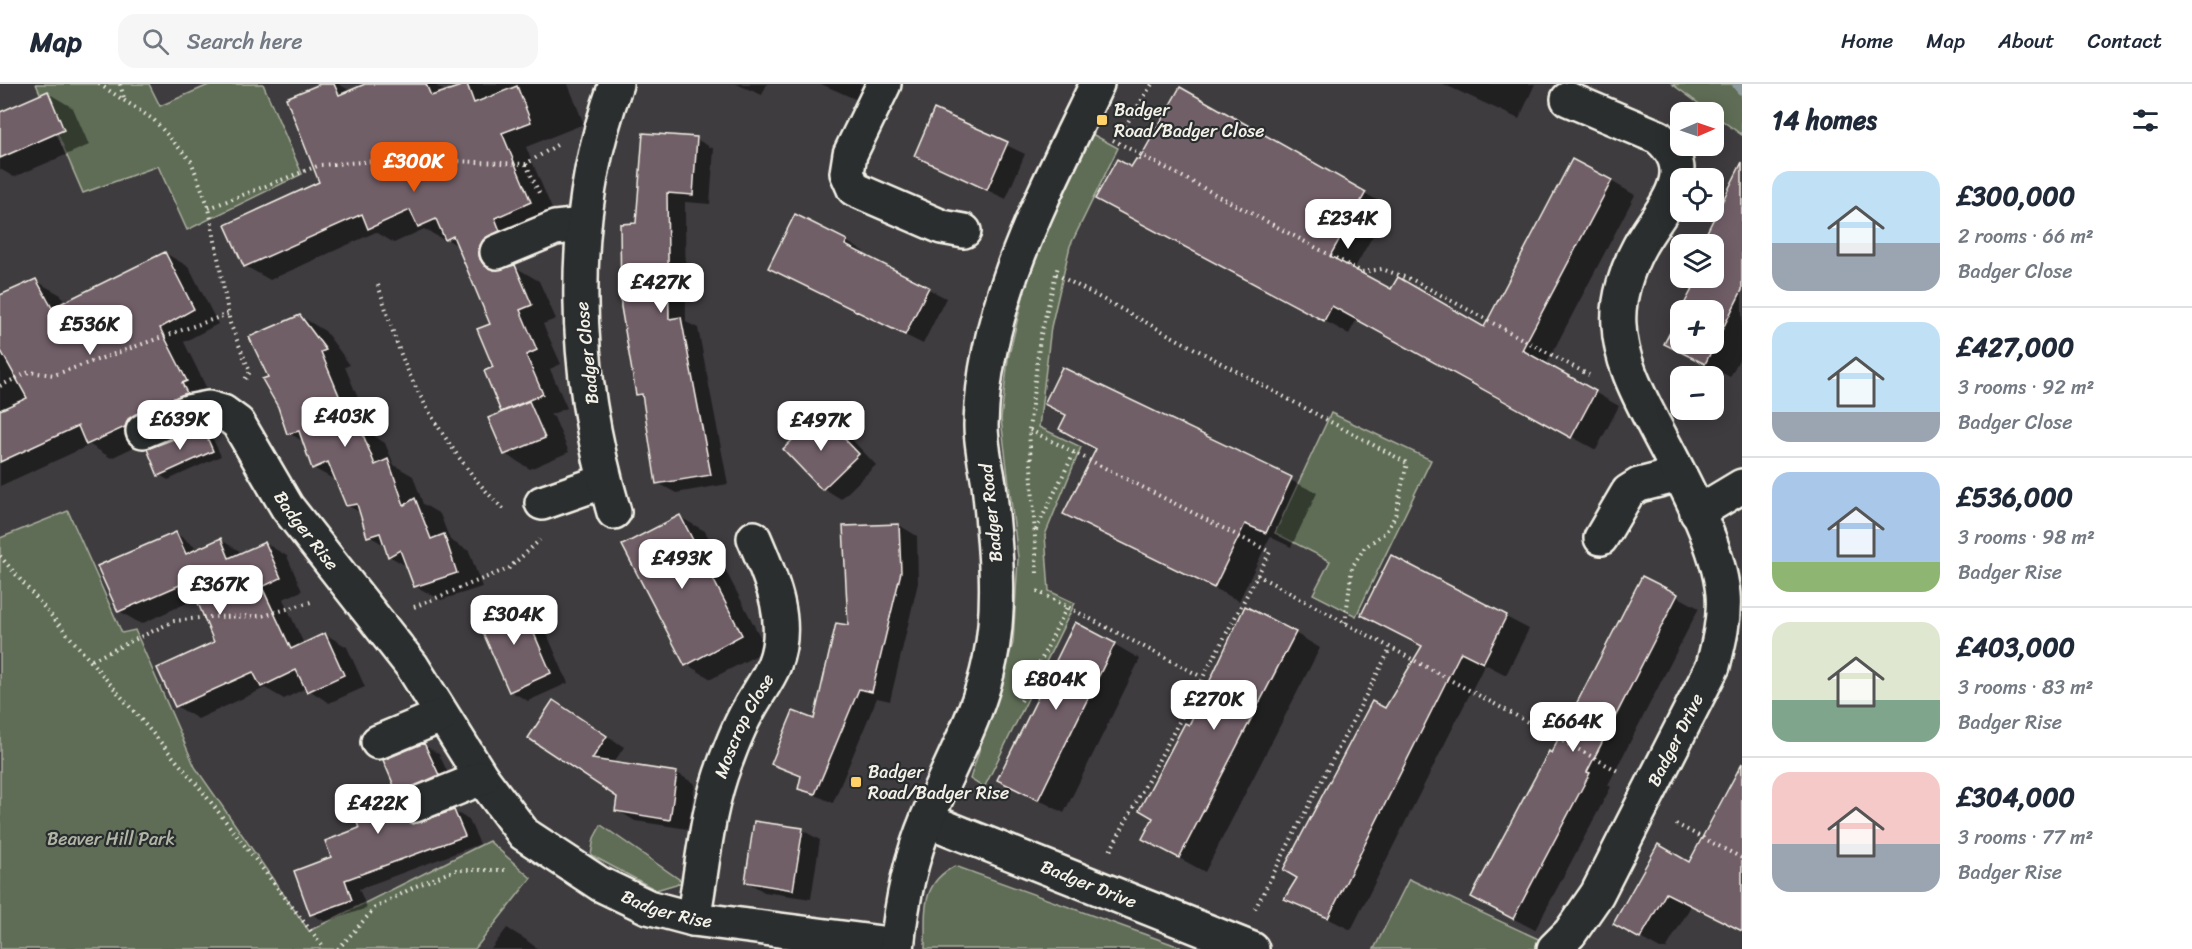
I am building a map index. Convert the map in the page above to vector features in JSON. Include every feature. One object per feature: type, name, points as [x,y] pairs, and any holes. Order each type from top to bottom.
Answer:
[{"type":"street","name":"Badger Close","points":[[614,512],[605,481],[587,382],[581,295],[583,225],[588,182],[603,118],[616,84]]},
{"type":"street","points":[[884,84],[850,154],[848,173],[854,189],[942,227],[964,231]]},
{"type":"street","name":"Badger Road","points":[[897,947],[914,857],[927,820],[972,715],[990,662],[998,606],[995,551],[981,427],[989,351],[1001,300],[1031,224],[1097,84]]},
{"type":"street","name":"Badger Drive","points":[[1554,949],[1570,933],[1597,894],[1713,666],[1722,632],[1723,594],[1716,559],[1697,513],[1627,367],[1619,325],[1623,288],[1639,247],[1677,183],[1677,164],[1669,147],[1658,137],[1568,99]]},
{"type":"street","points":[[497,252],[555,228],[583,225]]},
{"type":"street","points":[[143,431],[188,412],[209,408],[223,412]]},
{"type":"street","name":"Badger Rise","points":[[223,412],[238,423],[287,507],[412,666],[441,716],[482,778],[524,834],[600,884],[648,907],[693,919],[897,947]]},
{"type":"street","points":[[1601,538],[1628,492],[1639,485],[1679,475]]},
{"type":"street","points":[[542,503],[605,481]]},
{"type":"street","points":[[1697,513],[1742,486]]},
{"type":"street","name":"Moscrop Close","points":[[693,919],[710,816],[724,764],[747,712],[774,665],[780,636],[780,610],[773,584],[754,538]]},
{"type":"street","points":[[378,742],[441,716]]},
{"type":"street","points":[[415,805],[482,778]]},
{"type":"street","name":"Badger Drive","points":[[927,820],[1244,946]]},
{"type":"path","points":[[99,84],[154,120],[191,161],[208,208],[228,314],[250,372],[223,412]]},
{"type":"path","points":[[120,84],[125,99]]},
{"type":"path","points":[[1106,148],[1110,138],[1124,128],[1152,84]]},
{"type":"path","points":[[208,208],[320,165],[405,159],[526,164],[603,118]]},
{"type":"path","points":[[1110,138],[1362,272],[1382,269],[1413,280],[1591,376]]},
{"type":"path","points":[[1034,602],[1037,591],[1036,531],[1029,430],[1040,338],[1060,256]]},
{"type":"path","points":[[1056,274],[1407,464],[1395,516],[1386,532],[1365,547],[1352,567],[1345,624]]},
{"type":"path","points":[[378,285],[405,364],[442,431],[494,501],[509,514]]},
{"type":"path","points":[[0,386],[29,372],[54,375],[228,314]]},
{"type":"path","points":[[1029,430],[1270,552],[1092,885]]},
{"type":"path","points":[[1036,531],[1074,453]]},
{"type":"path","points":[[540,541],[532,504],[542,503]]},
{"type":"path","points":[[532,534],[540,541]]},
{"type":"path","points":[[377,622],[509,567],[540,541]]},
{"type":"path","points":[[0,555],[199,787],[325,949]]},
{"type":"path","points":[[1257,575],[1390,649],[1645,797],[1742,858]]},
{"type":"path","points":[[92,660],[174,621],[208,617],[263,616],[352,591]]},
{"type":"path","points":[[1037,591],[1202,677]]},
{"type":"path","points":[[1244,946],[1390,649]]},
{"type":"path","points":[[338,949],[375,908],[416,886],[456,870],[516,870]]},
{"type":"green space","points":[[36,84],[149,84],[160,106],[211,84],[263,84],[302,174],[187,230],[158,166],[83,193]]},
{"type":"green space","points":[[1672,84],[1742,84],[1742,135],[1724,122],[1724,102],[1697,102]]},
{"type":"green space","points":[[1092,134],[1118,148],[1070,246],[1051,327],[1039,427],[1081,447],[1045,535],[1049,591],[1075,603],[984,788],[970,779],[1013,643],[1018,558],[1001,419],[1008,359],[1030,268]]},
{"type":"green space","points":[[1331,413],[1431,460],[1356,616],[1313,594],[1330,561],[1275,533]]},
{"type":"green space","name":"Beaver Hill Park","points":[[68,511],[122,633],[135,630],[195,767],[309,931],[489,841],[531,878],[475,949],[0,949],[0,538]]},
{"type":"green space","points":[[601,825],[683,882],[656,890],[591,855],[594,838]]},
{"type":"green space","points":[[955,866],[1180,947],[1179,949],[925,949],[925,912],[930,891],[943,873]]},
{"type":"green space","points":[[1409,879],[1560,949],[1374,949]]},
{"type":"building","points":[[320,84],[334,84],[339,95],[365,84],[426,84],[431,96],[467,84],[474,103],[517,86],[531,122],[502,133],[531,202],[495,218],[500,231],[483,240],[478,250],[485,266],[494,270],[515,265],[532,305],[520,310],[537,350],[526,355],[543,394],[501,412],[484,371],[493,367],[477,329],[490,324],[453,236],[445,240],[436,219],[418,227],[410,210],[368,229],[362,214],[244,267],[225,225],[319,182],[286,98]]},
{"type":"building","points":[[1180,87],[1366,192],[1330,256],[1391,289],[1398,277],[1484,327],[1572,159],[1612,180],[1522,350],[1596,391],[1571,438],[1332,306],[1324,321],[1095,199],[1117,159],[1131,167],[1136,159],[1139,160]]},
{"type":"building","points":[[48,91],[64,130],[0,158],[0,112]]},
{"type":"building","points":[[934,109],[1008,142],[987,190],[914,156]]},
{"type":"building","points":[[643,133],[697,137],[693,195],[667,193],[669,319],[681,317],[711,475],[656,484],[642,394],[636,395],[621,307],[620,224],[636,223]]},
{"type":"building","points":[[1742,162],[1742,290],[1724,326],[1724,300],[1686,300],[1693,288],[1724,288],[1724,234],[1706,234],[1712,222],[1724,222],[1724,198]]},
{"type":"building","points":[[795,214],[847,240],[845,245],[929,287],[905,335],[768,268]]},
{"type":"building","points":[[165,252],[194,309],[160,328],[187,381],[182,383],[187,393],[136,414],[128,419],[125,427],[86,445],[78,426],[0,462],[0,410],[27,398],[0,349],[0,295],[36,279],[52,308]]},
{"type":"building","points":[[300,315],[326,350],[321,352],[353,429],[360,427],[375,465],[388,459],[404,505],[415,498],[431,539],[444,534],[457,573],[414,587],[400,550],[388,557],[380,533],[367,537],[357,504],[346,506],[328,462],[312,469],[299,431],[287,434],[278,407],[262,379],[268,377],[249,337]]},
{"type":"building","points":[[1670,332],[1670,347],[1664,344]]},
{"type":"building","points":[[1684,354],[1710,354],[1705,364]]},
{"type":"building","points":[[1062,367],[1292,477],[1266,533],[1245,524],[1214,588],[1063,514],[1096,449],[1059,429],[1066,415],[1044,404]]},
{"type":"building","points":[[529,401],[545,438],[504,455],[488,418]]},
{"type":"building","points":[[820,413],[859,454],[822,490],[783,449]]},
{"type":"building","points":[[203,428],[213,451],[158,476],[147,449]]},
{"type":"building","points":[[680,515],[742,635],[685,666],[622,545]]},
{"type":"building","points":[[899,524],[901,572],[872,692],[859,689],[815,794],[798,789],[801,776],[771,764],[793,711],[814,719],[836,623],[848,625],[843,526]]},
{"type":"building","points":[[176,532],[186,554],[221,538],[229,558],[265,542],[281,578],[262,587],[291,649],[325,633],[344,675],[307,692],[296,670],[261,687],[253,672],[175,707],[157,668],[214,642],[189,581],[118,612],[97,566]]},
{"type":"building","points":[[1391,555],[1507,615],[1483,663],[1461,652],[1328,918],[1284,899],[1297,878],[1283,870],[1372,701],[1385,708],[1422,646],[1361,615]]},
{"type":"building","points":[[1642,576],[1678,594],[1587,772],[1590,773],[1513,919],[1471,897],[1549,751],[1551,753]]},
{"type":"building","points":[[520,601],[551,673],[509,692],[477,619]]},
{"type":"building","points":[[1245,606],[1296,632],[1179,858],[1142,839],[1153,818],[1139,810],[1185,723],[1189,725]]},
{"type":"building","points":[[1075,622],[1115,643],[1038,800],[997,780]]},
{"type":"building","points":[[553,700],[607,736],[592,759],[677,772],[670,820],[615,811],[617,797],[528,738]]},
{"type":"building","points":[[424,743],[439,775],[401,793],[397,802],[398,813],[404,820],[413,824],[454,810],[465,836],[345,880],[352,900],[310,915],[294,871],[331,857],[325,841],[359,828],[350,804],[395,788],[383,760]]},
{"type":"building","points":[[1742,763],[1742,931],[1666,893],[1640,939],[1613,924],[1658,844],[1689,862]]},
{"type":"building","points":[[754,821],[803,828],[793,890],[745,882]]},
{"type":"waterway","points":[[1738,84],[1742,89]]},
{"type":"place","name":"Badger Road/Badger Close","points":[[1102,120]]},
{"type":"place","name":"Badger Road/Badger Rise","points":[[856,782]]}]
